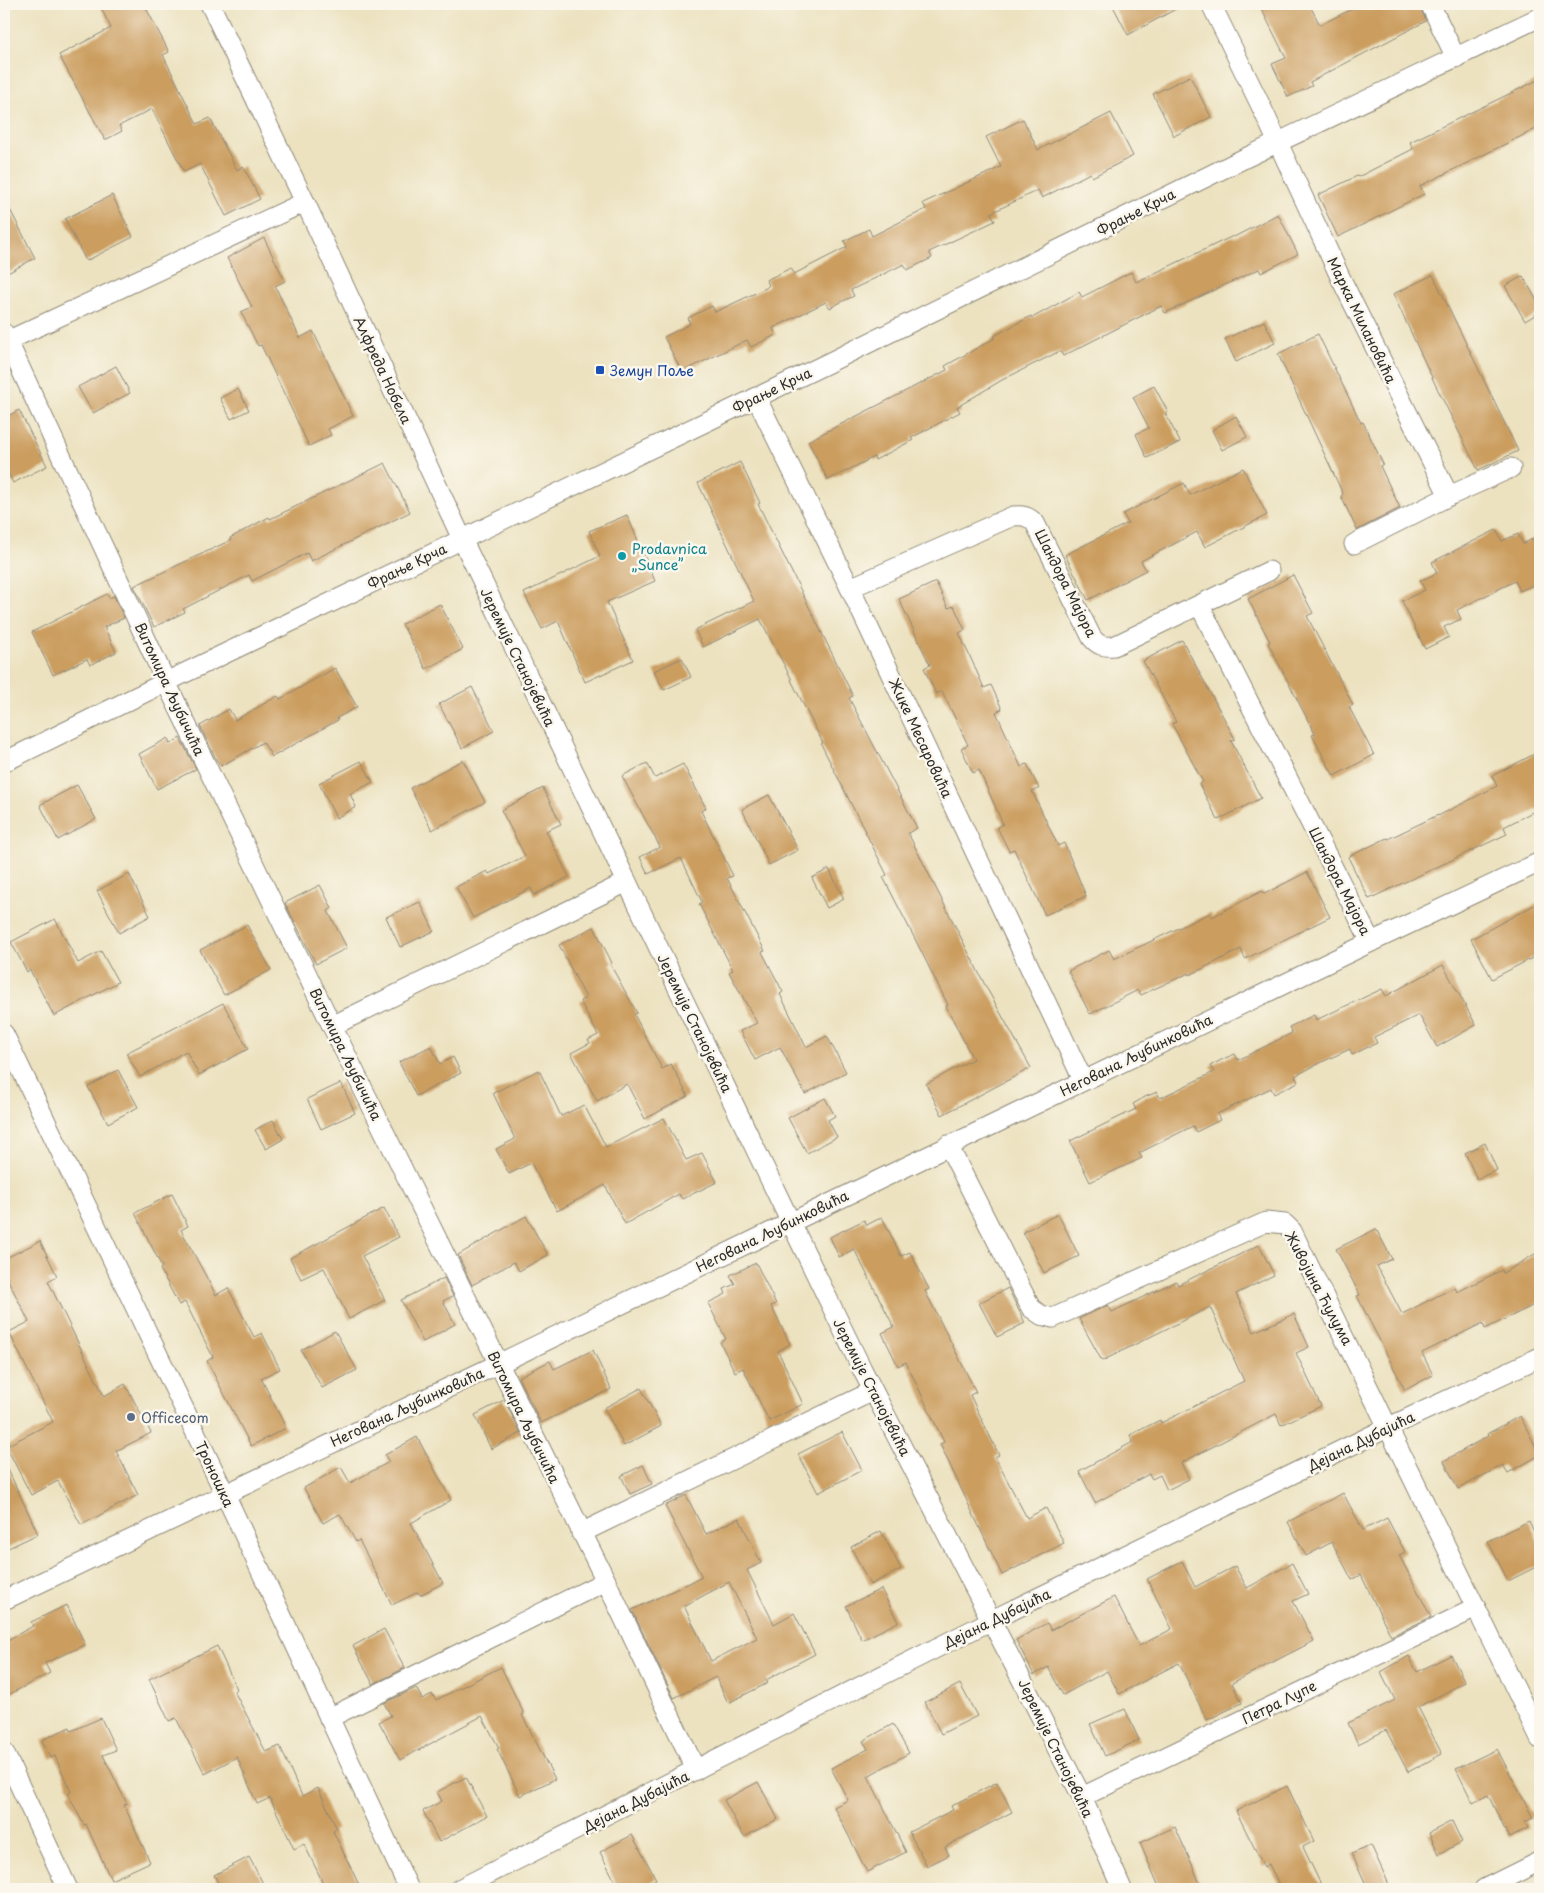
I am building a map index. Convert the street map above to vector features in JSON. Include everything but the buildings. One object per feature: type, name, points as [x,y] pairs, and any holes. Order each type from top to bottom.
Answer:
[{"type":"street","name":"Алфреда Нобела","points":[[210,4],[305,202],[462,539]]},
{"type":"street","name":"Марка Милановића","points":[[1211,4],[1342,280],[1449,496]]},
{"type":"street","points":[[1430,4],[1456,58]]},
{"type":"street","name":"Фрање Крча","points":[[4,762],[1070,245],[1278,142],[1540,17]]},
{"type":"street","points":[[6,337],[305,202]]},
{"type":"street","name":"Витомира Љубичића","points":[[6,337],[166,682],[332,1026],[606,1581],[696,1770]]},
{"type":"street","name":"Жике Месаровића","points":[[756,397],[850,588],[1083,1080]]},
{"type":"street","points":[[1354,544],[1449,496],[1511,468]]},
{"type":"street","name":"Шандора Мајора","points":[[850,588],[1013,516],[1023,515],[1035,523],[1092,638],[1097,644],[1105,647],[1114,646],[1269,571]]},
{"type":"street","name":"Јеремије Станојевића","points":[[462,539],[791,1223],[874,1391],[1082,1797],[1122,1889]]},
{"type":"street","name":"Шандора Мајора","points":[[1200,606],[1371,942]]},
{"type":"street","name":"Негована Љубинковића","points":[[4,1600],[1540,862]]},
{"type":"street","points":[[332,1026],[627,882]]},
{"type":"street","name":"Троношка","points":[[4,1034],[224,1494],[409,1889]]},
{"type":"street","name":"Живојина Ћулума","points":[[948,1145],[1031,1308],[1041,1315],[1053,1318],[1266,1222],[1285,1224],[1292,1231],[1540,1739]]},
{"type":"street","name":"Дејана Дубајића","points":[[459,1889],[992,1620],[1389,1427],[1540,1357]]},
{"type":"street","points":[[581,1533],[874,1391]]},
{"type":"street","points":[[329,1718],[606,1581]]},
{"type":"street","name":"Петра Лупе","points":[[1082,1797],[1476,1608]]},
{"type":"street","points":[[4,1752],[68,1889]]},
{"type":"street","points":[[1484,1889],[1540,1861]]},
{"type":"place","name":"Земун Поље","points":[[600,370]]},
{"type":"place","name":"Prodavnica „Sunce”","points":[[622,556]]},
{"type":"place","name":"Officecom","points":[[131,1417]]}]
